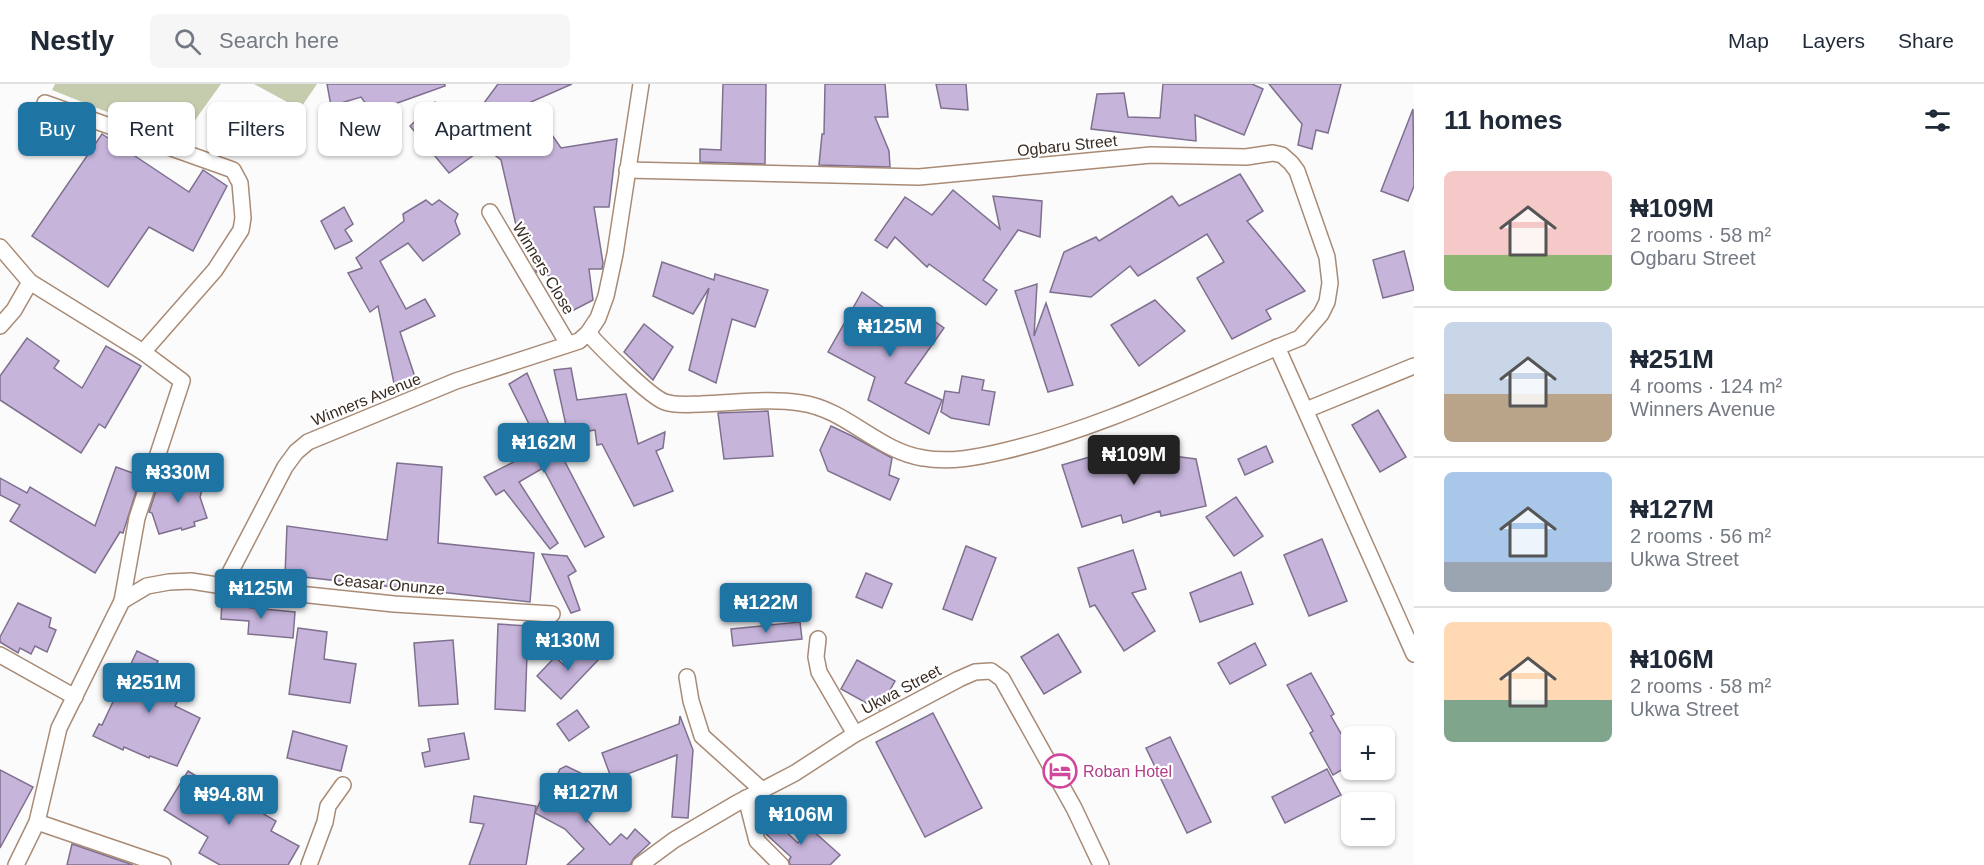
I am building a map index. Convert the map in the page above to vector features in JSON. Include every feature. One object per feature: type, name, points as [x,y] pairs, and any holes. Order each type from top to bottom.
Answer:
[{"type":"street","points":[[588,333],[598,318],[606,296],[615,254],[641,84]]},
{"type":"street","points":[[96,120],[233,170],[240,183],[243,218],[241,230],[215,270],[143,352]]},
{"type":"street","name":"Ogbaru Street","points":[[588,333],[600,347],[664,402],[690,404],[785,401],[807,404],[829,411],[903,453],[924,459],[977,457],[1025,446],[1121,414],[1300,338],[1312,325],[1327,302],[1329,283],[1327,257],[1313,214],[1291,163],[1282,155],[1273,153],[1246,157],[1151,155],[919,177],[627,170]]},
{"type":"street","name":"Winners Close","points":[[490,212],[568,344]]},
{"type":"street","points":[[0,247],[30,282],[143,352],[182,381],[137,518],[122,601],[59,728],[37,822],[16,865]]},
{"type":"street","points":[[0,326],[14,310],[30,282]]},
{"type":"street","name":"Winners Avenue","points":[[224,586],[285,467],[309,442],[456,381],[579,341],[588,333]]},
{"type":"street","points":[[1277,347],[1414,654]]},
{"type":"street","points":[[1306,410],[1414,366]]},
{"type":"street","points":[[122,601],[147,586],[169,582],[190,581],[224,586]]},
{"type":"street","name":"Ceasar Onunze","points":[[224,586],[394,604],[552,614]]},
{"type":"street","points":[[818,639],[816,657],[819,672],[855,734]]},
{"type":"street","points":[[0,656],[75,697]]},
{"type":"street","name":"Ukwa Street","points":[[640,865],[674,840],[746,798],[795,773],[855,734],[959,679],[975,672],[991,670],[1002,680],[1074,808],[1101,865]]},
{"type":"street","points":[[687,677],[691,701],[702,736],[762,790]]},
{"type":"street","points":[[309,865],[325,822],[328,806],[343,785]]},
{"type":"street","points":[[746,798],[757,841],[781,865]]},
{"type":"street","points":[[37,822],[164,865]]},
{"type":"green space","points":[[55,84],[221,84],[195,120],[195,102],[108,102],[108,112],[96,108],[96,102],[82,102],[52,90]]},
{"type":"green space","points":[[254,84],[317,84],[305,102],[287,102]]},
{"type":"building","points":[[327,84],[445,84],[445,86],[400,102],[365,102],[361,97],[344,102],[330,102]]},
{"type":"building","points":[[498,84],[572,84],[531,102],[485,102]]},
{"type":"building","points":[[723,84],[766,84],[765,164],[700,162],[700,149],[721,150]]},
{"type":"building","points":[[825,84],[885,84],[888,117],[875,117],[889,151],[890,167],[819,165],[822,134],[824,134]]},
{"type":"building","points":[[936,84],[966,84],[968,110],[941,108]]},
{"type":"building","points":[[1163,84],[1252,84],[1263,89],[1244,135],[1195,115],[1196,141],[1091,129],[1097,94],[1124,93],[1128,117],[1160,118]]},
{"type":"building","points":[[1269,84],[1341,84],[1328,133],[1316,130],[1312,149],[1298,145],[1302,124]]},
{"type":"building","points":[[1413,109],[1414,186],[1408,201],[1381,191]]},
{"type":"building","points":[[102,134],[108,138],[108,156],[135,156],[189,192],[203,170],[227,186],[193,251],[149,227],[108,287],[32,236],[87,156],[96,156],[96,143]]},
{"type":"building","points":[[553,136],[561,148],[617,139],[609,207],[594,207],[603,263],[602,269],[589,269],[593,300],[572,311],[553,277],[536,272],[523,223],[516,225],[501,160],[496,156],[553,156]]},
{"type":"building","points":[[435,156],[473,156],[449,173]]},
{"type":"building","points":[[1240,174],[1263,211],[1247,221],[1305,291],[1266,310],[1271,319],[1232,339],[1197,278],[1224,262],[1207,234],[1138,276],[1130,266],[1091,297],[1050,292],[1064,252],[1096,237],[1099,241],[1172,196],[1179,206]]},
{"type":"building","points":[[953,190],[1000,229],[993,196],[1042,201],[1040,237],[1018,230],[983,280],[997,290],[986,305],[929,264],[927,267],[895,237],[887,248],[875,240],[905,197],[932,215]]},
{"type":"building","points":[[426,200],[432,205],[439,200],[458,214],[455,221],[460,234],[423,261],[408,243],[380,261],[406,309],[425,299],[435,316],[400,332],[418,386],[396,393],[378,306],[370,312],[348,273],[362,268],[356,258],[404,221],[403,214]]},
{"type":"building","points":[[344,207],[353,224],[345,230],[352,241],[335,249],[321,221]]},
{"type":"building","points":[[1404,251],[1414,290],[1383,298],[1373,260]]},
{"type":"building","points":[[662,262],[714,280],[715,274],[768,290],[755,327],[732,319],[716,383],[689,370],[709,288],[693,314],[653,296]]},
{"type":"building","points":[[1037,284],[1034,336],[1046,303],[1073,385],[1048,392],[1015,291]]},
{"type":"building","points":[[862,292],[905,323],[916,308],[944,328],[905,383],[942,400],[929,434],[868,400],[875,377],[828,352]]},
{"type":"building","points":[[1155,300],[1185,331],[1139,366],[1111,325]]},
{"type":"building","points":[[644,324],[673,347],[653,380],[624,352]]},
{"type":"building","points":[[27,338],[59,361],[54,368],[82,388],[106,346],[141,366],[105,428],[99,424],[81,453],[0,400],[0,376]]},
{"type":"building","points":[[571,368],[577,400],[626,394],[638,444],[665,432],[663,448],[656,451],[673,491],[634,506],[602,444],[597,445],[595,430],[568,435],[554,370]]},
{"type":"building","points":[[527,373],[565,462],[604,537],[585,547],[543,468],[519,482],[558,543],[550,549],[504,490],[496,495],[484,477],[541,448],[509,384]]},
{"type":"building","points":[[962,376],[984,380],[982,390],[995,392],[989,425],[951,418],[941,412],[945,391],[959,393]]},
{"type":"building","points":[[1378,410],[1406,457],[1380,472],[1352,425]]},
{"type":"building","points":[[768,411],[773,456],[724,459],[718,413]]},
{"type":"building","points":[[831,426],[892,458],[889,475],[899,479],[890,500],[828,471],[820,450]]},
{"type":"building","points":[[1266,446],[1273,462],[1245,475],[1238,459]]},
{"type":"building","points":[[1134,451],[1196,459],[1206,506],[1161,516],[1160,511],[1123,523],[1121,515],[1082,527],[1062,465],[1093,456],[1095,463]]},
{"type":"building","points":[[397,463],[442,467],[438,543],[534,553],[530,602],[285,575],[287,526],[387,540]]},
{"type":"building","points":[[116,467],[141,476],[123,533],[120,532],[95,573],[10,521],[20,505],[0,495],[0,478],[27,493],[30,487],[95,526]]},
{"type":"building","points":[[169,472],[204,483],[200,497],[207,518],[194,522],[195,526],[159,534],[152,513],[149,512],[159,482],[164,484]]},
{"type":"building","points":[[1236,497],[1263,536],[1234,556],[1206,517]]},
{"type":"building","points":[[1322,539],[1347,601],[1309,616],[1284,555]]},
{"type":"building","points":[[966,546],[996,558],[972,620],[943,609]]},
{"type":"building","points":[[1133,550],[1146,589],[1132,593],[1155,631],[1124,651],[1095,605],[1090,607],[1078,568]]},
{"type":"building","points":[[542,554],[567,556],[576,571],[568,576],[580,610],[571,613]]},
{"type":"building","points":[[1241,572],[1253,604],[1200,622],[1190,593]]},
{"type":"building","points":[[866,573],[892,584],[882,608],[856,597]]},
{"type":"building","points":[[222,601],[244,603],[244,607],[295,612],[293,638],[248,634],[249,621],[221,619]]},
{"type":"building","points":[[18,603],[51,618],[49,627],[56,630],[47,652],[35,646],[31,654],[20,648],[18,653],[0,642],[0,637]]},
{"type":"building","points":[[800,622],[802,639],[733,646],[731,629]]},
{"type":"building","points":[[498,624],[528,626],[525,711],[495,709]]},
{"type":"building","points":[[298,628],[327,632],[324,659],[356,664],[350,703],[289,694]]},
{"type":"building","points":[[1058,634],[1081,672],[1044,694],[1021,657]]},
{"type":"building","points":[[453,640],[458,704],[419,706],[414,643]]},
{"type":"building","points":[[1255,643],[1266,665],[1230,684],[1218,663]]},
{"type":"building","points":[[585,645],[599,659],[561,699],[537,676],[555,657],[565,666]]},
{"type":"building","points":[[137,651],[158,661],[154,669],[186,684],[175,706],[200,718],[177,766],[150,756],[149,758],[124,747],[123,750],[93,736],[99,724],[102,725]]},
{"type":"building","points":[[857,660],[895,681],[879,710],[841,689]]},
{"type":"building","points":[[1311,673],[1334,714],[1331,716],[1341,734],[1341,770],[1333,775],[1310,733],[1313,731],[1287,685]]},
{"type":"building","points":[[577,710],[589,727],[569,741],[557,724]]},
{"type":"building","points":[[933,713],[982,808],[925,837],[876,742]]},
{"type":"building","points":[[680,716],[693,750],[688,818],[672,817],[677,755],[612,780],[602,753],[679,724]]},
{"type":"building","points":[[293,731],[347,746],[341,771],[287,758]]},
{"type":"building","points":[[464,733],[469,759],[425,767],[422,753],[430,751],[428,739]]},
{"type":"building","points":[[1170,737],[1211,822],[1187,833],[1146,748]]},
{"type":"building","points":[[566,766],[591,778],[577,809],[610,845],[621,834],[627,839],[635,829],[650,843],[630,865],[567,865],[584,849],[565,829],[535,813],[543,795],[547,797],[560,769]]},
{"type":"building","points":[[1327,769],[1341,795],[1285,823],[1272,797]]},
{"type":"building","points":[[0,770],[33,787],[0,848]]},
{"type":"building","points":[[188,771],[276,821],[271,831],[299,846],[288,865],[220,865],[199,853],[208,837],[164,810]]},
{"type":"building","points":[[474,796],[536,806],[526,865],[469,865],[484,824],[470,822]]},
{"type":"building","points":[[769,816],[798,843],[811,829],[840,855],[830,865],[790,865],[791,857],[765,833],[763,823]]},
{"type":"building","points":[[72,844],[133,865],[67,865]]},
{"type":"place","name":"Roban Hotel","points":[[1060,771]]}]
